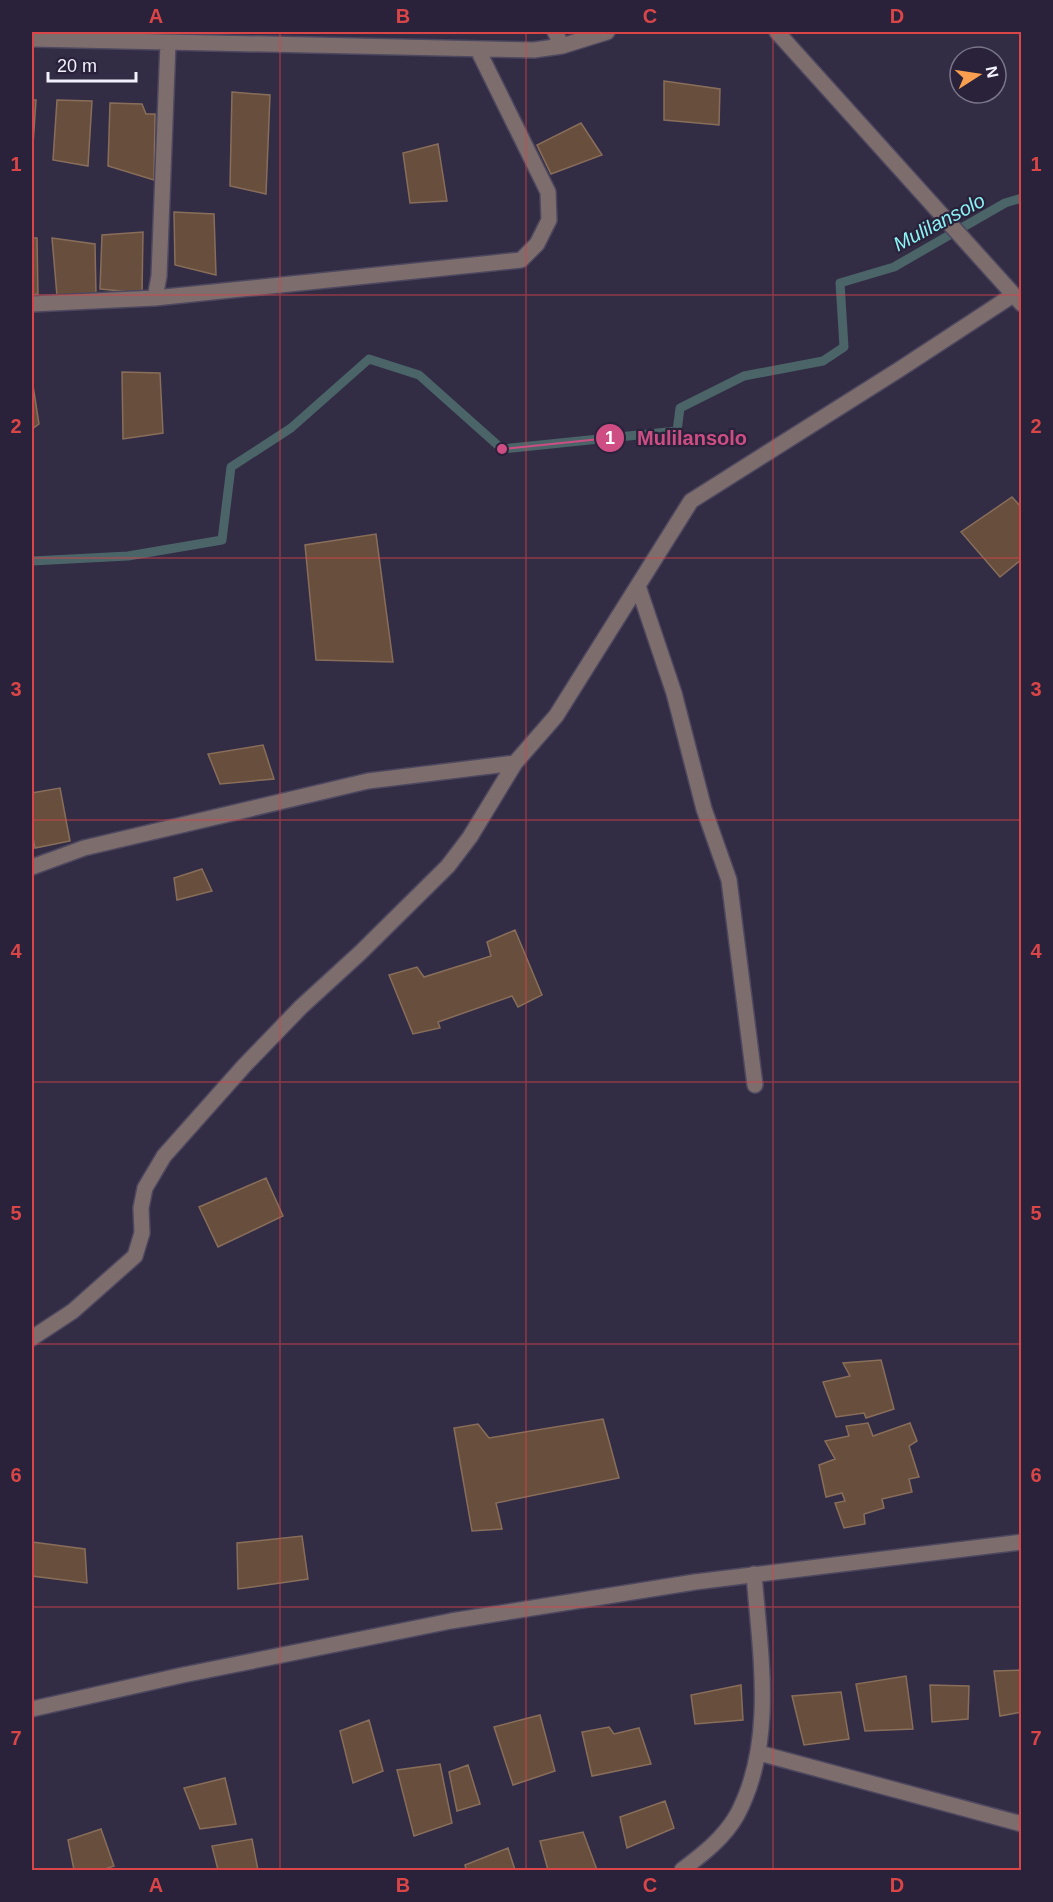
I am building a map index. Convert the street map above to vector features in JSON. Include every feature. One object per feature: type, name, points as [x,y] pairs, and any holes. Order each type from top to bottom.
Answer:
[{"type":"street","points":[[555,32],[562,46]]},
{"type":"street","points":[[32,39],[534,50],[562,46],[607,32]]},
{"type":"street","points":[[32,1338],[73,1311],[135,1256],[142,1233],[141,1208],[145,1188],[164,1156],[244,1066],[301,1007],[360,953],[448,866],[470,837],[515,763],[556,716],[691,501],[900,369],[1017,299],[777,32]]},
{"type":"street","points":[[155,298],[159,276],[168,42]]},
{"type":"street","points":[[32,304],[155,298],[521,260],[537,244],[549,220],[548,192],[478,50]]},
{"type":"street","points":[[638,586],[674,693],[704,809],[729,880],[755,1085]]},
{"type":"street","points":[[32,867],[84,848],[368,781],[515,763]]},
{"type":"street","points":[[32,1709],[183,1675],[451,1621],[754,1574],[1022,1542]]},
{"type":"street","points":[[682,1870],[712,1847],[736,1816],[759,1753],[763,1703],[754,1574]]},
{"type":"street","points":[[759,1753],[1022,1824]]},
{"type":"building","points":[[664,81],[720,89],[719,125],[664,120]]},
{"type":"building","points":[[232,92],[270,95],[266,194],[230,186]]},
{"type":"building","points":[[32,100],[36,100],[32,160]]},
{"type":"building","points":[[57,100],[92,101],[88,166],[53,160]]},
{"type":"building","points":[[110,103],[142,104],[146,114],[155,114],[154,180],[108,166]]},
{"type":"building","points":[[581,123],[602,155],[551,174],[537,145]]},
{"type":"building","points":[[438,144],[447,201],[410,203],[403,153]]},
{"type":"building","points":[[174,212],[214,214],[216,275],[175,265]]},
{"type":"building","points":[[143,232],[142,293],[100,289],[102,235]]},
{"type":"building","points":[[32,238],[37,238],[38,294],[32,295]]},
{"type":"building","points":[[52,238],[95,244],[96,295],[57,296]]},
{"type":"building","points":[[122,372],[160,373],[163,433],[123,439]]},
{"type":"building","points":[[32,379],[39,424],[32,429]]},
{"type":"building","points":[[1012,497],[1022,508],[1022,559],[1000,577],[961,532]]},
{"type":"building","points":[[376,534],[393,662],[316,660],[305,545]]},
{"type":"building","points":[[263,745],[274,779],[220,784],[208,754]]},
{"type":"building","points":[[60,788],[70,841],[35,848],[32,833],[32,793]]},
{"type":"building","points":[[202,869],[212,891],[177,900],[174,878]]},
{"type":"building","points":[[515,930],[542,995],[518,1007],[512,996],[438,1022],[440,1028],[413,1034],[389,975],[417,967],[424,977],[491,956],[487,942]]},
{"type":"building","points":[[266,1178],[283,1216],[218,1247],[199,1207]]},
{"type":"building","points":[[881,1360],[894,1409],[866,1418],[864,1413],[836,1417],[823,1382],[850,1376],[843,1363]]},
{"type":"building","points":[[603,1419],[619,1478],[496,1503],[502,1529],[472,1531],[454,1428],[478,1424],[489,1438]]},
{"type":"building","points":[[868,1423],[873,1436],[910,1423],[917,1441],[909,1446],[919,1477],[909,1479],[912,1492],[882,1499],[884,1508],[864,1514],[865,1524],[844,1528],[835,1503],[845,1501],[842,1493],[826,1497],[819,1465],[835,1459],[825,1441],[849,1436],[846,1426]]},
{"type":"building","points":[[302,1536],[308,1579],[238,1589],[237,1543]]},
{"type":"building","points":[[32,1542],[85,1549],[87,1583],[32,1576]]},
{"type":"building","points":[[1022,1670],[1022,1712],[1000,1716],[994,1671]]},
{"type":"building","points":[[906,1676],[913,1729],[865,1731],[856,1684]]},
{"type":"building","points":[[741,1685],[743,1720],[695,1724],[691,1695]]},
{"type":"building","points":[[930,1685],[969,1686],[968,1719],[932,1722]]},
{"type":"building","points":[[841,1692],[849,1739],[804,1745],[792,1696]]},
{"type":"building","points":[[540,1715],[555,1771],[513,1785],[494,1727]]},
{"type":"building","points":[[369,1720],[383,1771],[353,1783],[340,1731]]},
{"type":"building","points":[[609,1727],[614,1734],[639,1728],[651,1764],[592,1776],[582,1732]]},
{"type":"building","points":[[440,1764],[452,1823],[414,1836],[397,1770]]},
{"type":"building","points":[[468,1765],[480,1804],[457,1811],[449,1772]]},
{"type":"building","points":[[225,1778],[236,1824],[200,1829],[184,1788]]},
{"type":"building","points":[[665,1801],[674,1828],[627,1848],[620,1817]]},
{"type":"building","points":[[101,1829],[114,1866],[102,1870],[74,1870],[68,1840]]},
{"type":"building","points":[[583,1832],[597,1870],[548,1870],[540,1841]]},
{"type":"building","points":[[252,1839],[258,1870],[218,1870],[212,1846]]},
{"type":"building","points":[[508,1848],[515,1870],[466,1870],[465,1865]]},
{"type":"waterway","name":"Mulilansolo","points":[[32,561],[128,556],[222,540],[231,467],[291,428],[369,359],[419,375],[502,449],[677,431],[680,408],[744,376],[823,361],[844,347],[840,283],[894,267],[1005,203],[1022,198]]},
{"type":"place","name":"Mulilansolo","points":[[502,449]]}]
